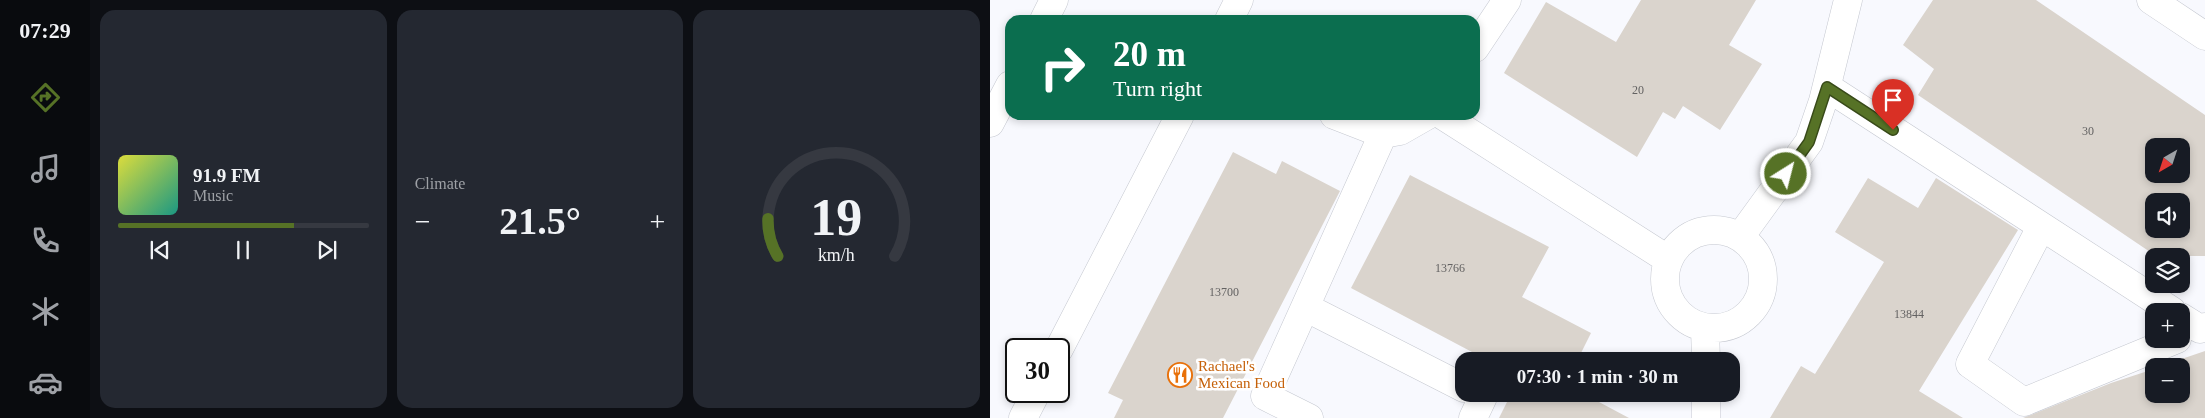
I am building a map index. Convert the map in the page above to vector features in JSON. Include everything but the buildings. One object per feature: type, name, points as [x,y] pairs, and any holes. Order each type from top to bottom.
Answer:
[{"type":"street","points":[[1046,15],[1054,0]]},
{"type":"street","points":[[1232,15],[1239,0]]},
{"type":"street","points":[[1480,40],[1507,0]]},
{"type":"street","points":[[1740,237],[1809,142],[1827,87],[1848,0]]},
{"type":"street","points":[[2151,0],[2205,36]]},
{"type":"street","points":[[1827,87],[2160,303]]},
{"type":"street","points":[[990,123],[1005,94]]},
{"type":"street","points":[[1065,338],[1177,120]]},
{"type":"street","points":[[1347,120],[1383,134],[1400,131],[1419,120]]},
{"type":"street","points":[[1450,120],[1669,260]]},
{"type":"street","points":[[1309,418],[1265,396],[1383,134]]},
{"type":"street","points":[[2041,226],[1970,364],[2024,402],[2148,348]]},
{"type":"street","points":[[1703,231],[1722,231],[1740,237],[1754,251],[1762,269],[1762,288],[1756,306],[1742,320],[1725,328],[1705,328],[1688,322],[1674,308],[1665,291],[1665,271],[1672,253],[1685,239],[1703,231]]},
{"type":"street","points":[[1305,307],[1455,383]]},
{"type":"street","points":[[1705,328],[1706,352]]},
{"type":"street","points":[[1473,418],[1481,402]]},
{"type":"street","points":[[1706,402],[1706,418]]},
{"type":"street","points":[[1023,418],[1031,403]]},
{"type":"place","name":"Rachael's Mexican Food","points":[[1180,375]]},
{"type":"route","points":[[1786,174],[1809,142],[1827,87],[1893,130]]}]
